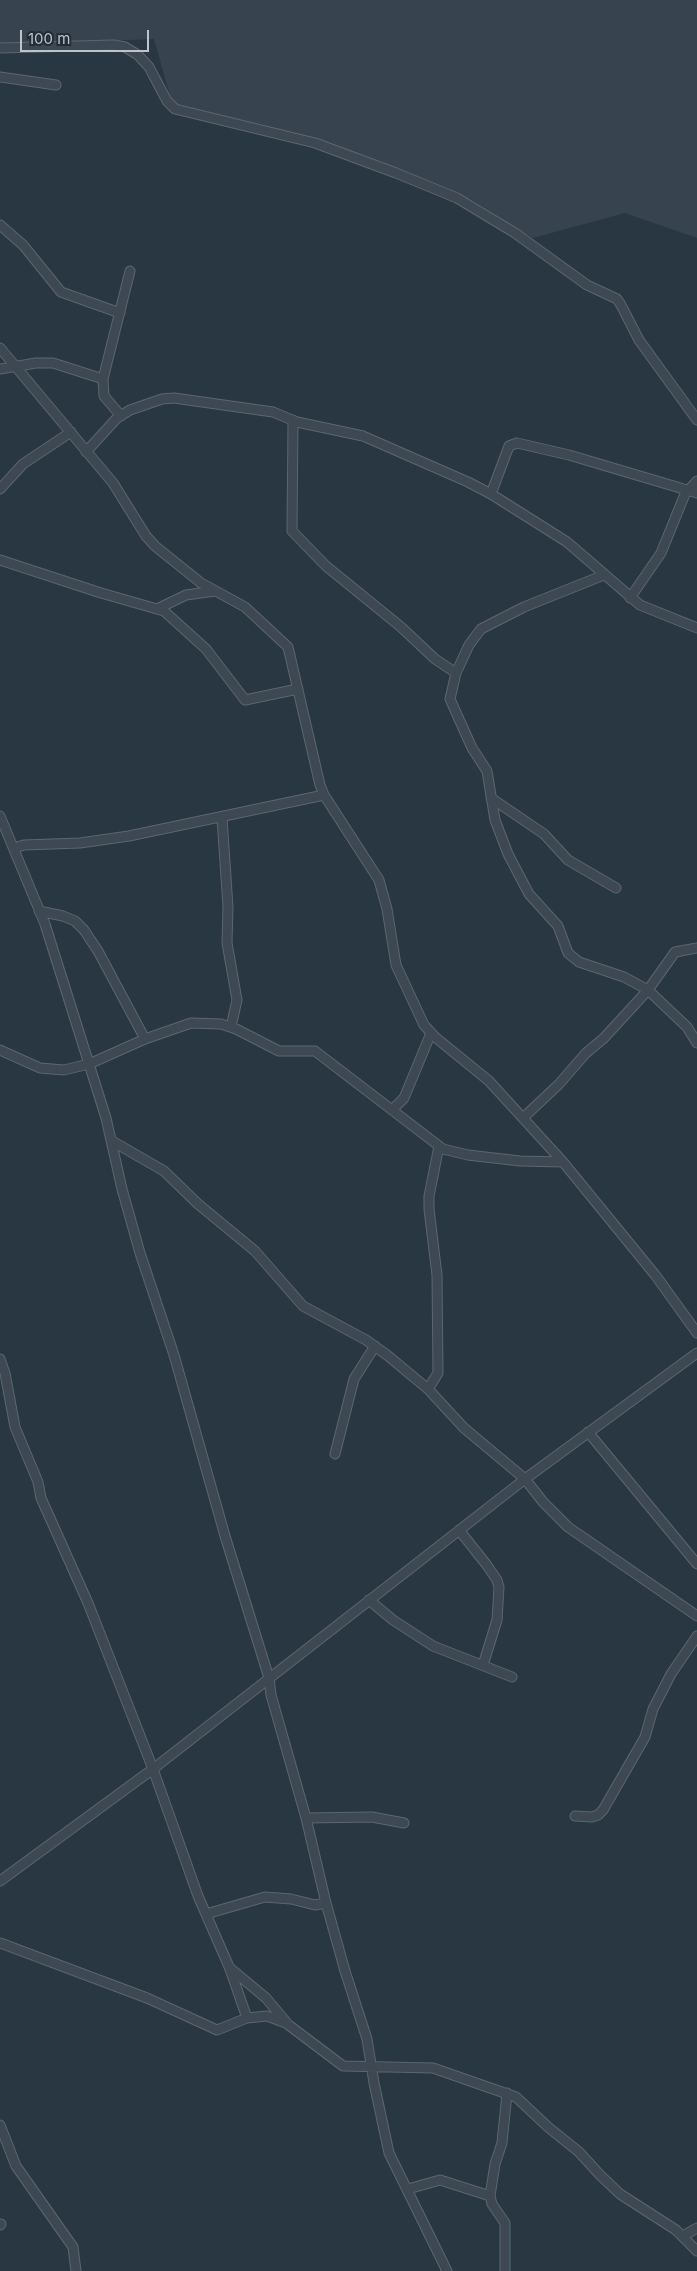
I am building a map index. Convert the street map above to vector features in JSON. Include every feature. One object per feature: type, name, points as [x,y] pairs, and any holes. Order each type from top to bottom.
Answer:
[{"type":"street","points":[[0,48],[114,45],[125,47],[138,55],[149,67],[167,101],[175,109],[323,146],[457,198],[515,233],[587,285],[616,299],[639,340],[697,420]]},
{"type":"street","points":[[0,77],[56,85]]},
{"type":"street","points":[[0,225],[23,244],[61,292],[120,313]]},
{"type":"street","points":[[121,416],[104,396],[103,379],[130,271]]},
{"type":"street","points":[[0,348],[119,492],[146,536],[155,546],[191,577],[245,607],[288,647],[313,758],[324,795],[379,880],[387,909],[399,973],[431,1033],[489,1081],[564,1162],[651,1269],[697,1333]]},
{"type":"street","points":[[0,369],[53,363],[103,379]]},
{"type":"street","points":[[86,452],[100,434],[121,416],[162,399],[174,398],[273,412],[293,420],[374,440],[491,494],[554,533],[640,605],[697,628]]},
{"type":"street","points":[[293,420],[290,526],[294,535],[326,566],[401,627],[435,659],[456,673]]},
{"type":"street","points":[[0,489],[23,464],[71,432]]},
{"type":"street","points":[[491,494],[509,446],[517,443],[569,455],[697,493]]},
{"type":"street","points":[[630,598],[661,553],[687,491],[697,481]]},
{"type":"street","points":[[0,560],[170,614],[198,640],[245,700],[298,689]]},
{"type":"street","points":[[604,575],[524,607],[481,629],[469,645],[456,673],[450,692],[452,706],[472,748],[487,771],[494,820],[508,854],[529,894],[558,926],[568,954],[579,962],[624,977],[648,990],[687,1027],[697,1043]]},
{"type":"street","points":[[157,609],[186,595],[215,591]]},
{"type":"street","points":[[14,848],[24,845],[73,844],[129,836],[222,818],[324,795]]},
{"type":"street","points":[[491,798],[544,834],[568,860],[616,888]]},
{"type":"street","points":[[0,816],[39,911],[89,1064],[112,1141],[122,1189],[140,1253],[174,1355],[225,1536],[269,1678],[271,1695],[306,1818],[326,1903],[345,1971],[364,2027],[389,2154],[447,2271]]},
{"type":"street","points":[[222,818],[228,907],[228,943],[237,1000],[231,1027]]},
{"type":"street","points":[[39,911],[63,916],[75,921],[84,930],[98,951],[145,1039]]},
{"type":"street","points":[[524,1117],[559,1084],[586,1053],[604,1038],[648,990],[675,952],[697,948]]},
{"type":"street","points":[[1,1048],[40,1068],[64,1070],[89,1064],[145,1039],[190,1023],[204,1022],[231,1027],[279,1052],[315,1051],[438,1146],[468,1155],[520,1161],[564,1162]]},
{"type":"street","points":[[392,1110],[404,1098],[431,1033]]},
{"type":"street","points":[[112,1141],[164,1171],[198,1204],[255,1250],[304,1306],[375,1346],[428,1389],[464,1428],[525,1479],[542,1502],[568,1527],[697,1616]]},
{"type":"street","points":[[428,1389],[438,1373],[437,1275],[429,1196],[438,1146]]},
{"type":"street","points":[[335,1454],[354,1380],[375,1346]]},
{"type":"street","points":[[0,1881],[153,1769],[525,1479],[697,1353]]},
{"type":"street","points":[[0,1359],[5,1373],[15,1427],[38,1482],[40,1498],[88,1603],[153,1769],[206,1914],[230,1969],[247,2018]]},
{"type":"street","points":[[588,1432],[697,1564]]},
{"type":"street","points":[[459,1530],[486,1564],[497,1580],[499,1587],[496,1620],[482,1665]]},
{"type":"street","points":[[370,1600],[393,1620],[421,1639],[512,1678]]},
{"type":"street","points":[[575,1816],[592,1817],[598,1815],[603,1810],[645,1737],[653,1709],[671,1674],[697,1636]]},
{"type":"street","points":[[306,1818],[372,1817],[404,1823]]},
{"type":"street","points":[[206,1914],[265,1897],[291,1899],[315,1905],[326,1903]]},
{"type":"street","points":[[0,1943],[147,1998],[217,2030],[224,2029],[232,2023],[247,2018],[267,2016],[286,2022]]},
{"type":"street","points":[[230,1969],[266,1998],[286,2022],[338,2064],[343,2066],[433,2068],[507,2093],[523,2101],[548,2127],[579,2152],[620,2194],[683,2236],[697,2251]]},
{"type":"street","points":[[505,2271],[505,2224],[492,2204],[490,2196],[495,2164],[502,2143],[507,2093]]},
{"type":"street","points":[[0,2125],[16,2166],[73,2247],[76,2271]]},
{"type":"street","points":[[408,2189],[440,2180],[490,2196]]},
{"type":"street","points":[[683,2236],[697,2228]]},
{"type":"shaded area","points":[[0,0],[697,0],[697,238],[625,213],[533,238],[472,200],[342,148],[174,106],[154,39],[0,45]]}]
